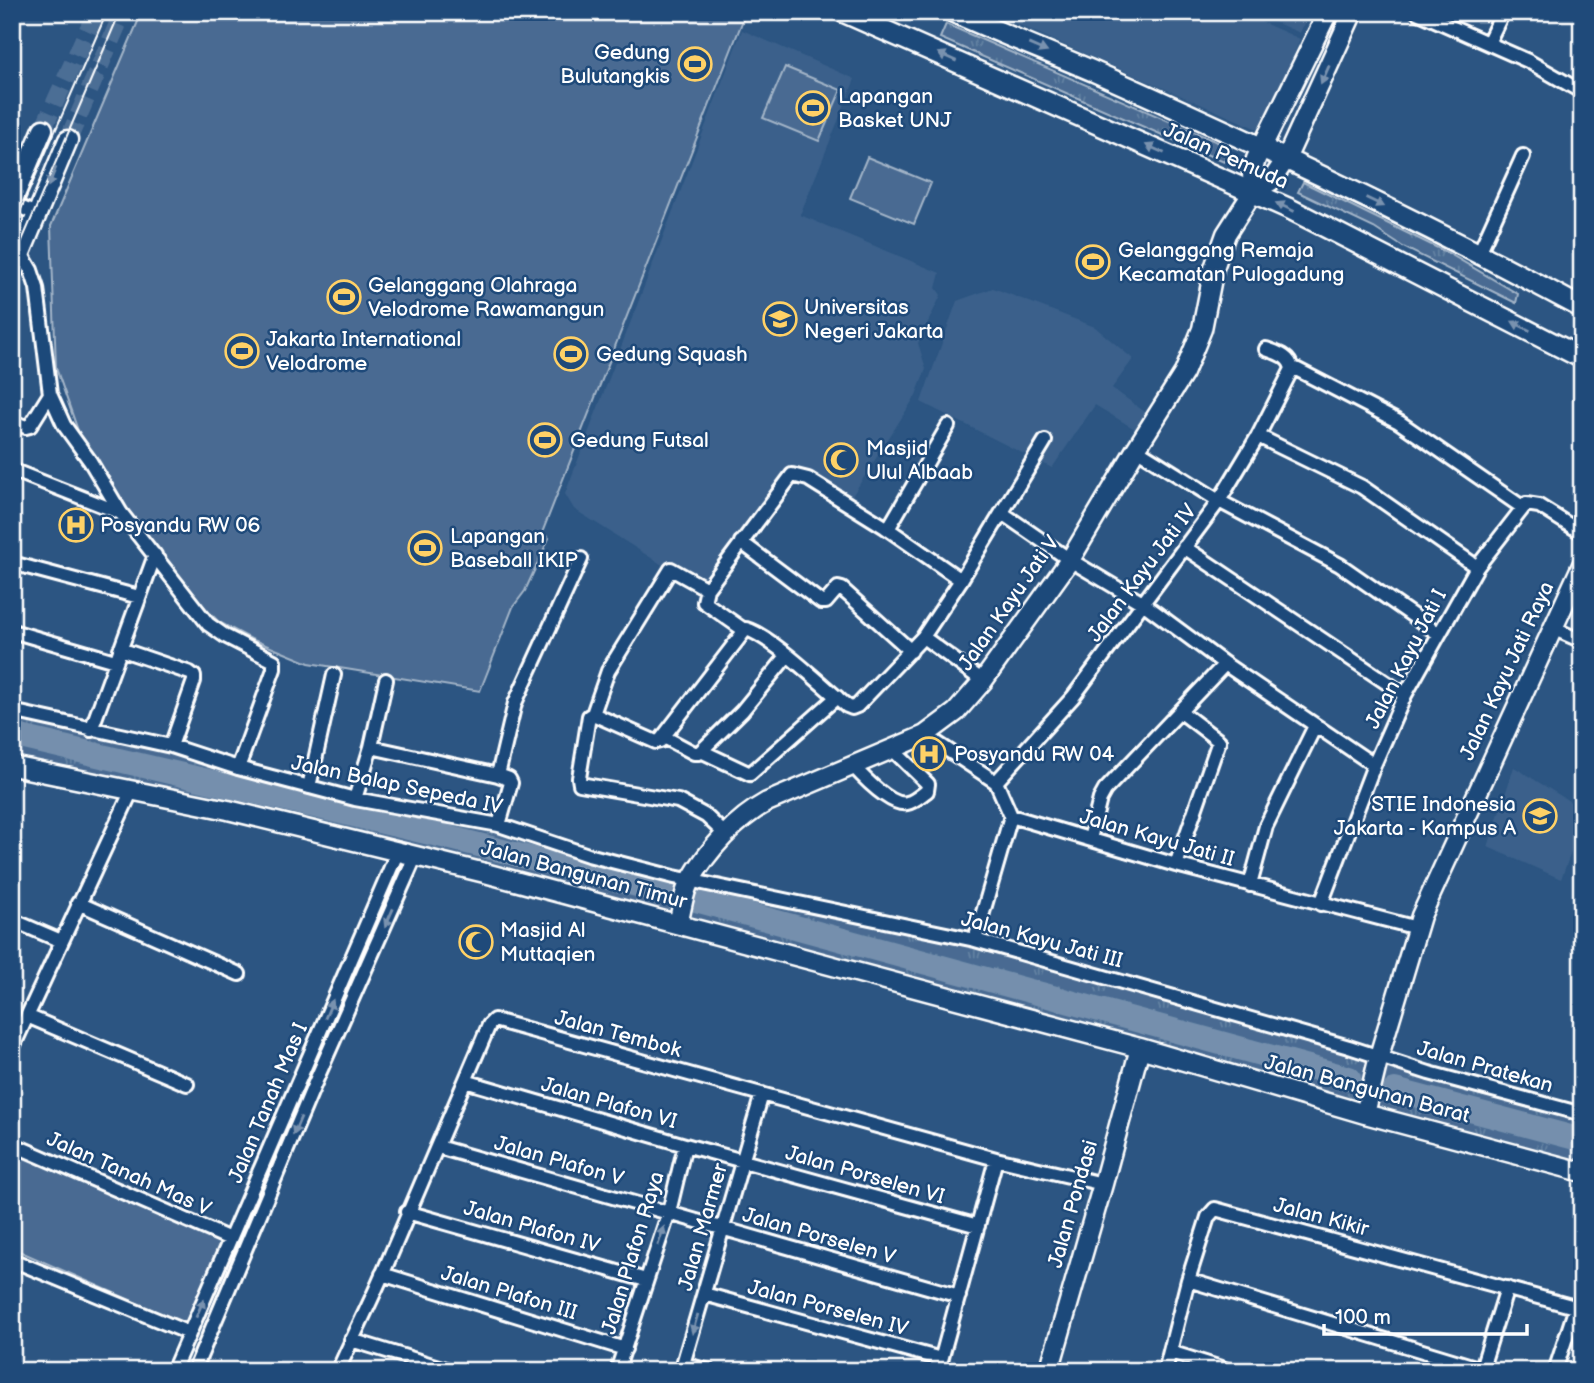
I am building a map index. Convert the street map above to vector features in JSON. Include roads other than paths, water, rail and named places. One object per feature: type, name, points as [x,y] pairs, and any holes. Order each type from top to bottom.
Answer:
[{"type":"main road","name":"Jalan Pemuda","points":[[843,12],[1253,192],[1387,257],[1582,358]]},
{"type":"main road","name":"Jalan Pemuda","points":[[953,12],[1262,147],[1479,253],[1582,308]]},
{"type":"main road","points":[[1328,12],[1262,147],[1252,173],[1253,192],[1271,181],[1286,159],[1353,12]]},
{"type":"main road","points":[[12,203],[43,129]]},
{"type":"main road","points":[[12,274],[68,139]]},
{"type":"main road","name":"Jalan Kayu Jati V","points":[[679,920],[689,882],[725,834],[747,813],[925,735],[956,712],[983,681],[1070,560],[1184,373],[1202,329],[1214,268],[1226,234],[1253,192]]},
{"type":"main road","name":"Jalan Kayu Jati Raya","points":[[1366,1111],[1378,1059],[1418,929],[1454,842],[1582,565]]},
{"type":"main road","name":"Jalan Bangunan Timur","points":[[12,766],[228,810],[679,920],[1140,1048]]},
{"type":"main road","name":"Jalan Bangunan Barat","points":[[1140,1048],[1582,1172]]},
{"type":"main road","name":"Jalan Pondasi","points":[[1049,1371],[1104,1184],[1140,1048]]},
{"type":"street","points":[[1417,12],[1528,61],[1582,92]]},
{"type":"street","points":[[1488,43],[1503,12]]},
{"type":"street","points":[[1479,253],[1523,156]]},
{"type":"street","points":[[12,203],[37,214]]},
{"type":"street","points":[[21,253],[37,288],[50,394],[64,425],[90,461],[121,513],[208,624],[225,636],[274,661],[274,668],[238,768]]},
{"type":"street","points":[[1266,348],[1290,361],[1292,369],[1398,422],[1522,507],[1535,504],[1582,533]]},
{"type":"street","name":"Jalan Kayu Jati IV","points":[[996,782],[1073,696],[1219,501],[1258,436],[1292,369]]},
{"type":"street","points":[[12,422],[30,426],[50,394]]},
{"type":"street","points":[[888,529],[948,426]]},
{"type":"street","points":[[1258,436],[1362,487],[1477,567]]},
{"type":"street","points":[[961,580],[888,529],[808,479],[792,475],[707,589],[704,602],[787,656],[847,706],[857,706],[922,637],[961,580],[1045,441]]},
{"type":"street","points":[[1136,449],[1219,501],[1340,565],[1439,634]]},
{"type":"street","points":[[12,470],[121,513]]},
{"type":"street","name":"Jalan Kayu Jati I","points":[[1321,904],[1374,765],[1405,695],[1477,567],[1522,507]]},
{"type":"street","points":[[1002,513],[1070,560],[1143,604],[1225,664],[1374,765]]},
{"type":"street","points":[[741,542],[821,602],[826,603],[838,588],[842,589],[911,651]]},
{"type":"street","points":[[1184,547],[1405,695]]},
{"type":"street","points":[[91,730],[155,555]]},
{"type":"street","points":[[498,775],[515,703],[581,559]]},
{"type":"street","points":[[12,563],[139,597]]},
{"type":"street","points":[[707,589],[671,569],[608,671],[593,713],[588,719],[579,778],[580,783],[678,801],[706,816],[725,834]]},
{"type":"street","points":[[1552,628],[1582,641]]},
{"type":"street","points":[[593,713],[656,741],[664,737],[744,630]]},
{"type":"street","points":[[12,632],[115,661]]},
{"type":"street","points":[[922,637],[983,681]]},
{"type":"street","points":[[120,649],[194,676],[171,746]]},
{"type":"street","points":[[701,751],[742,711],[787,656]]},
{"type":"street","points":[[1090,839],[1102,794],[1225,664]]},
{"type":"street","points":[[309,787],[334,675]]},
{"type":"street","points":[[355,799],[371,747],[386,680]]},
{"type":"street","points":[[664,737],[750,774],[837,697]]},
{"type":"street","name":"Jalan Balap Sepeda IV","points":[[12,711],[171,746],[238,768],[355,799],[499,825],[588,855],[689,882]]},
{"type":"street","points":[[1177,865],[1219,741],[1181,712]]},
{"type":"street","points":[[1250,885],[1266,826],[1315,726]]},
{"type":"street","points":[[925,735],[996,782],[1011,816],[975,940]]},
{"type":"street","points":[[371,747],[509,779],[511,783],[499,825]]},
{"type":"street","points":[[853,766],[886,796],[903,804],[911,802],[927,791],[928,783],[892,749]]},
{"type":"street","points":[[12,1049],[132,790]]},
{"type":"street","name":"Jalan Kayu Jati II","points":[[1011,816],[1177,865],[1418,929]]},
{"type":"street","name":"Jalan Tanah Mas I","points":[[173,1371],[398,851]]},
{"type":"street","name":"Jalan Tanah Mas I","points":[[194,1371],[318,1076],[416,855]]},
{"type":"street","name":"Jalan Kayu Jati III","points":[[689,882],[975,940],[1378,1059]]},
{"type":"street","points":[[78,903],[239,974]]},
{"type":"street","points":[[12,920],[61,941]]},
{"type":"street","points":[[27,1016],[187,1084]]},
{"type":"street","name":"Jalan Tembok","points":[[338,1371],[489,1025],[494,1020],[996,1159],[1104,1184]]},
{"type":"street","name":"Jalan Pratekan","points":[[1378,1059],[1582,1114]]},
{"type":"street","name":"Jalan Plafon VI","points":[[465,1082],[742,1160]]},
{"type":"street","name":"Jalan Marmer","points":[[682,1367],[762,1094]]},
{"type":"street","name":"Jalan Tanah Mas V","points":[[12,1144],[230,1239]]},
{"type":"street","name":"Jalan Plafon Raya","points":[[617,1371],[669,1212],[685,1145]]},
{"type":"street","name":"Jalan Plafon V","points":[[438,1147],[669,1212]]},
{"type":"street","points":[[940,1365],[996,1159]]},
{"type":"street","name":"Jalan Porselen VI","points":[[742,1160],[978,1226]]},
{"type":"street","name":"Jalan Kikir","points":[[1165,1371],[1188,1280],[1208,1217],[1212,1210],[1217,1209],[1579,1308]]},
{"type":"street","name":"Jalan Plafon IV","points":[[407,1212],[646,1280]]},
{"type":"street","name":"Jalan Porselen V","points":[[669,1212],[959,1296]]},
{"type":"street","points":[[12,1260],[189,1333]]},
{"type":"street","name":"Jalan Plafon III","points":[[382,1275],[625,1349]]},
{"type":"street","points":[[1188,1280],[1481,1370],[1507,1288]]},
{"type":"street","name":"Jalan Porselen IV","points":[[704,1294],[940,1365]]},
{"type":"street","points":[[1555,1371],[1579,1308]]},
{"type":"street","points":[[351,1340],[452,1371]]},
{"type":"street","points":[[1170,1352],[1230,1371]]},
{"type":"street","points":[[682,1367],[709,1371]]},
{"type":"waterway","points":[[12,735],[447,837],[685,897],[1349,1078]]},
{"type":"waterway","points":[[1395,1090],[1582,1140]]},
{"type":"tunnel","points":[[43,129],[96,12]]},
{"type":"tunnel","points":[[68,140],[123,12]]},
{"type":"tram line","points":[[12,230],[107,12]]},
{"type":"tram line","points":[[12,264],[120,12]]},
{"type":"place","name":"Gedung Bulutangkis","points":[[695,64]]},
{"type":"place","name":"Lapangan Basket UNJ","points":[[813,108]]},
{"type":"place","name":"Gelanggang Remaja Kecamatan Pulogadung","points":[[1093,262]]},
{"type":"place","name":"Gelanggang Olahraga Velodrome Rawamangun","points":[[344,297]]},
{"type":"place","name":"Universitas Negeri Jakarta","points":[[780,319]]},
{"type":"place","name":"Jakarta International Velodrome","points":[[242,351]]},
{"type":"place","name":"Gedung Squash","points":[[571,354]]},
{"type":"place","name":"Gedung Futsal","points":[[545,440]]},
{"type":"place","name":"Masjid Ulul Albaab","points":[[841,460]]},
{"type":"place","name":"Posyandu RW 06","points":[[76,525]]},
{"type":"place","name":"Lapangan Baseball IKIP","points":[[425,548]]},
{"type":"place","name":"Posyandu RW 04","points":[[929,754]]},
{"type":"place","name":"STIE Indonesia Jakarta - Kampus A","points":[[1540,816]]},
{"type":"place","name":"Masjid Al Muttaqien","points":[[476,942]]}]
